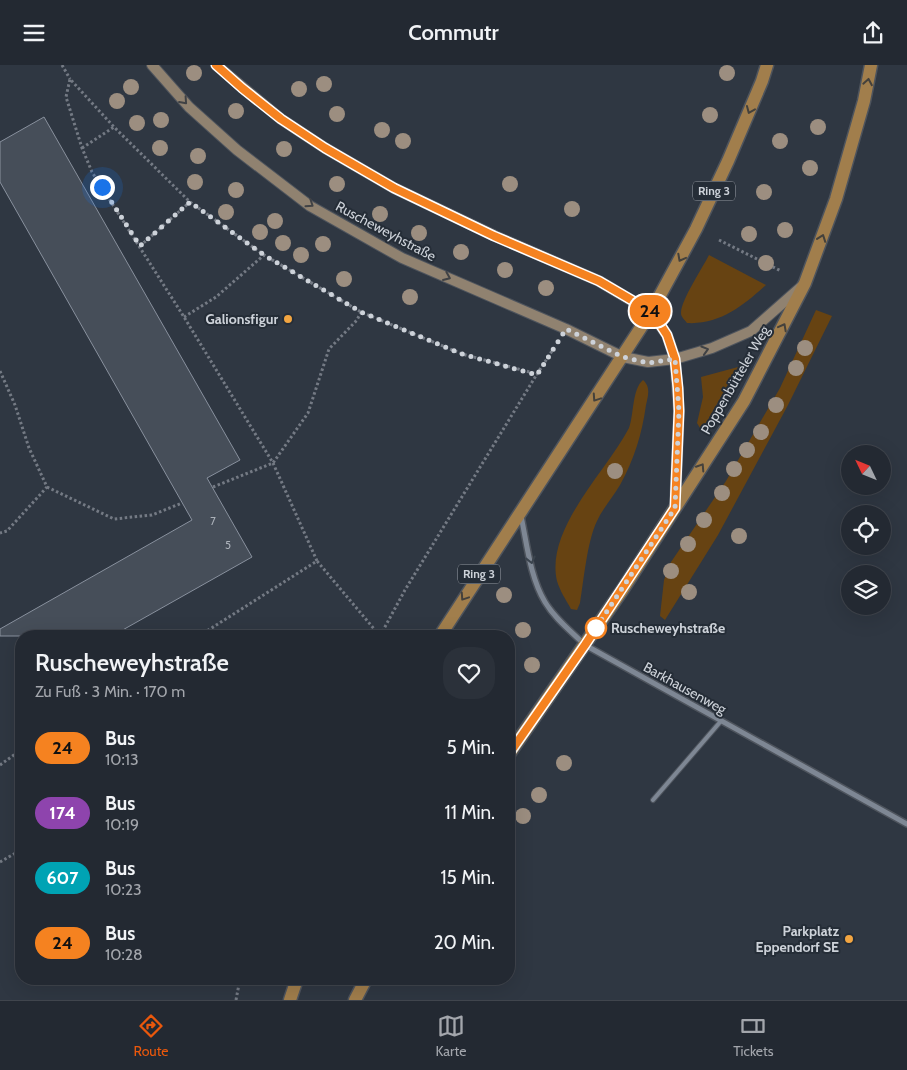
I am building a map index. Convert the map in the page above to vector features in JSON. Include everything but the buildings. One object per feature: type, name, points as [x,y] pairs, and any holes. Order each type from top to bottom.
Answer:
[{"type":"main road","name":"Ring 3","points":[[444,630],[652,312],[696,229],[728,161],[767,65]]},
{"type":"main road","name":"Poppenbütteler Weg","points":[[515,745],[585,645],[744,401],[805,283],[836,199],[864,101],[871,65]]},
{"type":"main road","points":[[290,1000],[296,985]]},
{"type":"main road","points":[[355,1000],[363,985]]},
{"type":"street","name":"Ruscheweyhstraße","points":[[152,65],[190,107],[237,150],[310,206],[402,257],[566,329],[623,357],[648,363],[675,359],[712,348],[751,331],[805,283]]},
{"type":"street","points":[[216,65],[281,119],[325,148],[394,188],[494,236],[599,281],[652,312],[667,335],[675,359],[679,411],[675,508]]},
{"type":"street","name":"Barkhausenweg","points":[[520,513],[536,582],[544,601],[585,645],[907,824]]},
{"type":"lane","points":[[653,799],[722,721]]},
{"type":"path","points":[[62,65],[70,79],[114,127],[190,202],[264,255],[361,312],[462,354],[537,375]]},
{"type":"path","points":[[70,79],[66,97],[82,148],[92,172],[184,317],[272,463],[318,561],[375,630]]},
{"type":"path","points":[[82,148],[114,127]]},
{"type":"path","points":[[140,246],[190,202]]},
{"type":"path","points":[[696,229],[805,283]]},
{"type":"path","points":[[184,317],[216,297],[264,255]]},
{"type":"path","points":[[213,487],[272,463],[308,413],[329,349],[357,320],[361,312]]},
{"type":"path","points":[[383,630],[405,590],[566,329]]},
{"type":"path","points":[[0,371],[15,405],[28,448],[47,487],[114,519],[152,515],[182,503]]},
{"type":"path","points":[[0,533],[7,531],[47,487]]},
{"type":"path","points":[[209,630],[318,561]]},
{"type":"path","points":[[0,765],[15,754]]},
{"type":"path","points":[[0,862],[15,853]]},
{"type":"path","points":[[236,1000],[239,985]]},
{"type":"shaded area","points":[[709,255],[766,285],[749,300],[721,317],[699,323],[687,323],[681,313],[682,307],[688,292]]},
{"type":"shaded area","points":[[816,310],[832,316],[788,405],[718,535],[665,620],[660,616],[664,580],[671,562],[726,481],[780,388]]},
{"type":"shaded area","points":[[738,367],[705,425],[700,428],[697,423],[703,397],[701,377]]},
{"type":"shaded area","points":[[643,380],[648,389],[648,395],[637,447],[620,485],[597,521],[588,550],[580,603],[577,610],[571,609],[557,581],[556,561],[560,541],[568,521],[580,501],[629,428],[637,389]]},
{"type":"bus line","name":"24","points":[[216,65],[281,119],[325,148],[394,188],[494,236],[599,281],[652,312],[667,335],[675,359],[678,388],[679,411],[675,508],[623,589],[515,745]]},
{"type":"place","name":"Galionsfigur","points":[[288,319]]},
{"type":"place","name":"Ruscheweyhstraße","points":[[596,628]]},
{"type":"place","name":"Parkplatz Eppendorf SE","points":[[849,939]]},
{"type":"route","points":[[102,187],[140,246],[190,202],[264,255],[361,312],[462,354],[537,375],[566,329],[623,357],[648,363],[675,359],[679,411],[675,508],[594,631],[596,628]]}]
